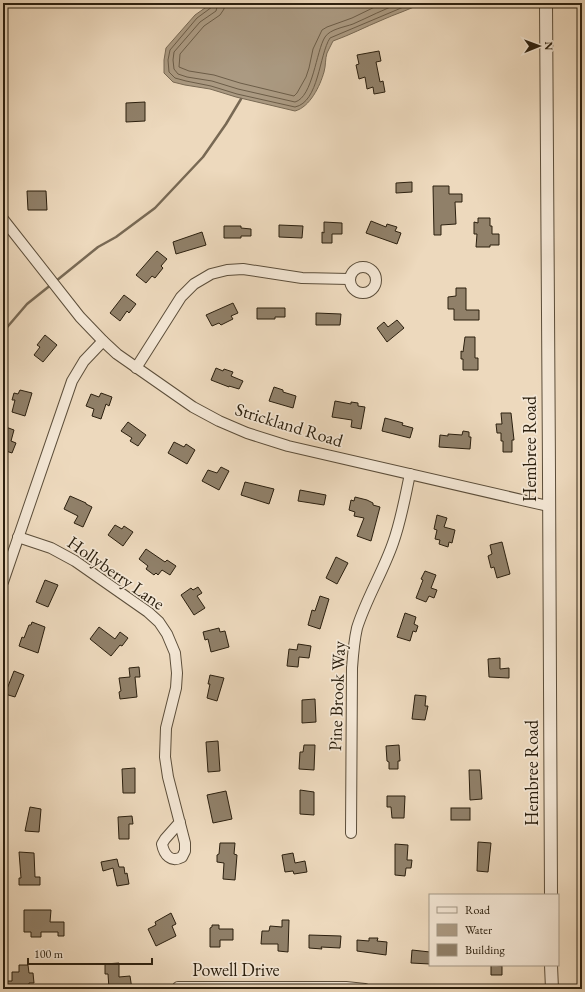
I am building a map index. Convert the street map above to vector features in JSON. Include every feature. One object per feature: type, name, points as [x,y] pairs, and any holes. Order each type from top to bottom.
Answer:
[{"type":"street","name":"Hembree Road","points":[[546,3],[549,280],[548,506],[551,894]]},
{"type":"street","name":"Strickland Road","points":[[4,221],[80,317],[102,341],[136,368],[193,407],[219,421],[247,433],[288,446],[548,506]]},
{"type":"street","points":[[136,368],[181,297],[194,284],[211,274],[227,270],[243,269],[302,278],[349,279]]},
{"type":"street","points":[[3,582],[72,381],[84,361],[102,341]]},
{"type":"street","name":"Pine Brook Way","points":[[352,833],[352,668],[354,644],[362,614],[382,572],[393,542],[410,474]]},
{"type":"street","name":"Hollyberry Lane","points":[[18,537],[51,548],[75,561],[148,612],[159,622],[167,634],[175,653],[177,673],[176,688],[166,728],[165,756],[168,777],[180,822]]},
{"type":"street","points":[[551,966],[552,989]]},
{"type":"street","name":"Powell Drive","points":[[178,987],[346,987],[365,989]]},
{"type":"water","points":[[212,3],[422,3],[333,41],[327,53],[324,72],[314,95],[310,101],[295,111],[236,97],[210,89],[173,82],[164,73],[166,48],[195,15]]},
{"type":"building","points":[[379,51],[381,61],[376,62],[380,82],[383,81],[385,92],[374,94],[373,87],[367,89],[365,77],[359,79],[356,65],[359,64],[357,55]]},
{"type":"building","points":[[145,102],[145,121],[126,122],[126,103]]},
{"type":"building","points":[[412,182],[412,192],[396,193],[396,183]]},
{"type":"building","points":[[433,186],[449,186],[449,194],[462,194],[462,202],[455,202],[456,224],[441,225],[441,235],[434,235]]},
{"type":"building","points":[[27,191],[46,191],[47,210],[28,210]]},
{"type":"building","points":[[478,218],[490,218],[492,234],[499,234],[499,245],[490,245],[490,247],[476,247],[477,234],[474,234],[474,222],[478,223]]},
{"type":"building","points":[[371,221],[386,227],[387,224],[397,227],[395,231],[401,233],[397,244],[366,233]]},
{"type":"building","points":[[324,222],[342,223],[342,234],[332,234],[332,243],[322,243]]},
{"type":"building","points":[[279,225],[303,226],[302,238],[279,237]]},
{"type":"building","points":[[224,226],[241,226],[241,228],[251,229],[251,236],[241,236],[241,238],[224,238]]},
{"type":"building","points":[[202,232],[206,245],[176,254],[173,242]]},
{"type":"building","points":[[157,251],[167,259],[161,266],[163,268],[155,278],[152,276],[146,283],[136,275]]},
{"type":"building","points":[[456,288],[466,288],[466,310],[479,310],[479,320],[454,320],[454,309],[448,309],[448,297],[456,296]]},
{"type":"building","points":[[124,295],[136,304],[129,313],[127,311],[120,321],[110,313]]},
{"type":"building","points":[[233,303],[238,313],[231,316],[233,319],[221,325],[219,323],[212,326],[206,315]]},
{"type":"building","points":[[257,308],[285,308],[285,317],[275,317],[275,319],[257,319]]},
{"type":"building","points":[[316,313],[341,314],[340,325],[316,325]]},
{"type":"building","points":[[397,320],[404,328],[387,342],[377,328],[384,322],[388,327]]},
{"type":"building","points":[[45,335],[57,345],[43,362],[34,355],[40,347],[37,345]]},
{"type":"building","points":[[465,337],[475,337],[475,358],[478,358],[478,370],[463,370],[461,351],[463,352]]},
{"type":"building","points":[[216,368],[223,371],[224,369],[233,372],[231,376],[243,381],[239,389],[211,380]]},
{"type":"building","points":[[274,387],[283,390],[283,392],[296,396],[293,408],[269,401]]},
{"type":"building","points":[[20,390],[32,393],[25,416],[12,412],[15,400],[12,400],[14,393],[18,394]]},
{"type":"building","points":[[101,393],[112,397],[109,406],[106,404],[101,419],[92,416],[94,409],[86,406],[91,394],[99,397]]},
{"type":"building","points":[[335,401],[351,404],[351,402],[358,403],[358,406],[365,407],[361,429],[351,427],[352,420],[332,417]]},
{"type":"building","points":[[501,413],[511,413],[514,440],[512,440],[512,452],[503,452],[501,433],[497,433],[496,424],[502,424]]},
{"type":"building","points":[[385,418],[403,423],[402,425],[413,428],[410,438],[382,431]]},
{"type":"building","points":[[128,422],[146,435],[138,446],[130,441],[132,438],[121,431]]},
{"type":"building","points":[[3,426],[14,430],[11,441],[16,443],[12,453],[3,450]]},
{"type":"building","points":[[463,431],[469,432],[469,437],[471,437],[470,449],[439,447],[440,435],[462,435]]},
{"type":"building","points":[[174,442],[184,447],[186,444],[195,450],[187,464],[168,453]]},
{"type":"building","points":[[221,467],[229,471],[219,490],[202,481],[208,470],[217,473]]},
{"type":"building","points":[[245,482],[274,489],[269,504],[241,495]]},
{"type":"building","points":[[300,490],[326,495],[324,505],[298,501]]},
{"type":"building","points":[[70,496],[92,507],[83,527],[74,523],[78,516],[64,509]]},
{"type":"building","points":[[355,497],[367,500],[373,503],[373,505],[380,507],[371,541],[357,536],[364,518],[354,516],[355,512],[349,510],[351,500],[354,501]]},
{"type":"building","points":[[437,515],[447,518],[444,527],[455,530],[452,543],[449,542],[448,547],[439,544],[440,540],[435,539],[437,530],[434,529]]},
{"type":"building","points":[[115,525],[122,529],[124,526],[133,532],[123,546],[108,535]]},
{"type":"building","points":[[502,542],[510,574],[497,578],[494,567],[491,568],[488,556],[492,554],[490,545]]},
{"type":"building","points":[[146,549],[165,562],[167,560],[176,566],[170,575],[162,570],[158,575],[156,573],[154,575],[146,569],[148,566],[139,559]]},
{"type":"building","points":[[336,557],[348,563],[337,584],[326,578]]},
{"type":"building","points":[[425,571],[436,575],[431,588],[437,590],[434,598],[429,596],[426,602],[416,598],[423,580],[421,579]]},
{"type":"building","points":[[45,580],[58,585],[48,607],[36,602]]},
{"type":"building","points":[[198,587],[202,593],[197,596],[205,608],[194,615],[181,595],[191,588],[193,590]]},
{"type":"building","points":[[320,596],[329,599],[320,629],[308,625],[312,610],[315,611]]},
{"type":"building","points":[[405,613],[416,617],[414,624],[418,626],[416,632],[413,631],[410,641],[397,637]]},
{"type":"building","points":[[32,622],[45,627],[38,653],[19,646],[22,637],[24,638],[29,625],[31,625]]},
{"type":"building","points":[[99,627],[115,639],[120,632],[128,638],[111,656],[90,639]]},
{"type":"building","points":[[219,628],[220,632],[225,631],[229,647],[211,652],[208,639],[205,640],[203,632]]},
{"type":"building","points":[[298,644],[311,646],[309,658],[299,657],[298,667],[287,666],[289,649],[297,650]]},
{"type":"building","points":[[500,658],[500,669],[509,668],[509,678],[489,677],[488,659]]},
{"type":"building","points":[[139,667],[140,677],[135,677],[137,697],[120,699],[119,692],[121,691],[119,678],[130,677],[129,668]]},
{"type":"building","points":[[14,671],[24,675],[15,697],[5,694]]},
{"type":"building","points":[[210,675],[224,678],[217,701],[207,698]]},
{"type":"building","points":[[415,695],[426,696],[425,706],[428,706],[425,720],[412,719]]},
{"type":"building","points":[[315,699],[316,722],[302,723],[302,700]]},
{"type":"building","points":[[218,741],[220,771],[208,772],[206,742]]},
{"type":"building","points":[[304,745],[315,745],[314,770],[299,769],[300,752],[303,752]]},
{"type":"building","points":[[399,745],[400,761],[398,761],[398,769],[389,769],[386,746]]},
{"type":"building","points":[[135,768],[135,793],[123,793],[122,769]]},
{"type":"building","points":[[469,770],[480,770],[482,799],[470,800]]},
{"type":"building","points":[[300,790],[314,792],[314,815],[300,814]]},
{"type":"building","points":[[226,791],[232,819],[213,823],[207,795]]},
{"type":"building","points":[[387,796],[405,796],[404,818],[392,818],[391,807],[387,807]]},
{"type":"building","points":[[30,807],[41,809],[39,832],[25,831]]},
{"type":"building","points":[[451,808],[470,808],[470,820],[451,820]]},
{"type":"building","points":[[132,816],[133,824],[129,824],[129,839],[119,839],[118,817]]},
{"type":"building","points":[[478,842],[491,843],[488,872],[477,871]]},
{"type":"building","points":[[220,843],[235,843],[234,854],[237,855],[235,880],[223,879],[224,863],[217,862]]},
{"type":"building","points":[[395,844],[408,845],[407,860],[412,860],[411,868],[406,868],[405,876],[395,875]]},
{"type":"building","points":[[19,852],[34,853],[35,877],[40,877],[40,885],[19,885],[19,878],[21,878]]},
{"type":"building","points":[[293,853],[295,863],[305,861],[307,872],[294,874],[293,871],[285,872],[282,855]]},
{"type":"building","points":[[117,859],[119,867],[124,867],[125,874],[127,873],[129,884],[117,886],[113,868],[103,871],[101,862]]},
{"type":"building","points":[[24,910],[51,910],[50,922],[64,922],[64,936],[58,936],[58,932],[41,932],[41,937],[31,937],[31,932],[24,932]]},
{"type":"building","points":[[171,913],[176,924],[172,926],[176,936],[156,946],[148,929],[156,925],[155,922]]},
{"type":"building","points":[[282,920],[289,920],[288,952],[278,951],[278,944],[261,944],[262,931],[269,931],[270,926],[282,927]]},
{"type":"building","points":[[212,925],[219,925],[219,929],[233,929],[233,940],[220,940],[220,947],[210,947],[210,928]]},
{"type":"building","points":[[309,935],[341,936],[340,948],[309,948]]},
{"type":"building","points":[[369,938],[378,938],[377,941],[387,942],[386,955],[357,951],[357,940],[369,941]]},
{"type":"building","points":[[412,950],[429,952],[429,964],[411,963]]},
{"type":"building","points":[[119,963],[119,977],[130,976],[132,989],[109,989],[108,974],[105,974],[105,964]]},
{"type":"building","points":[[19,965],[28,965],[29,973],[33,973],[34,983],[29,983],[29,989],[7,989],[7,981],[12,981],[12,972],[19,972]]},
{"type":"building","points":[[491,966],[502,966],[502,975],[491,975]]},
{"type":"waterway","points":[[56,281],[98,247],[116,237],[155,208],[203,157],[241,99]]},
{"type":"waterway","points":[[3,332],[27,304],[52,284]]}]
